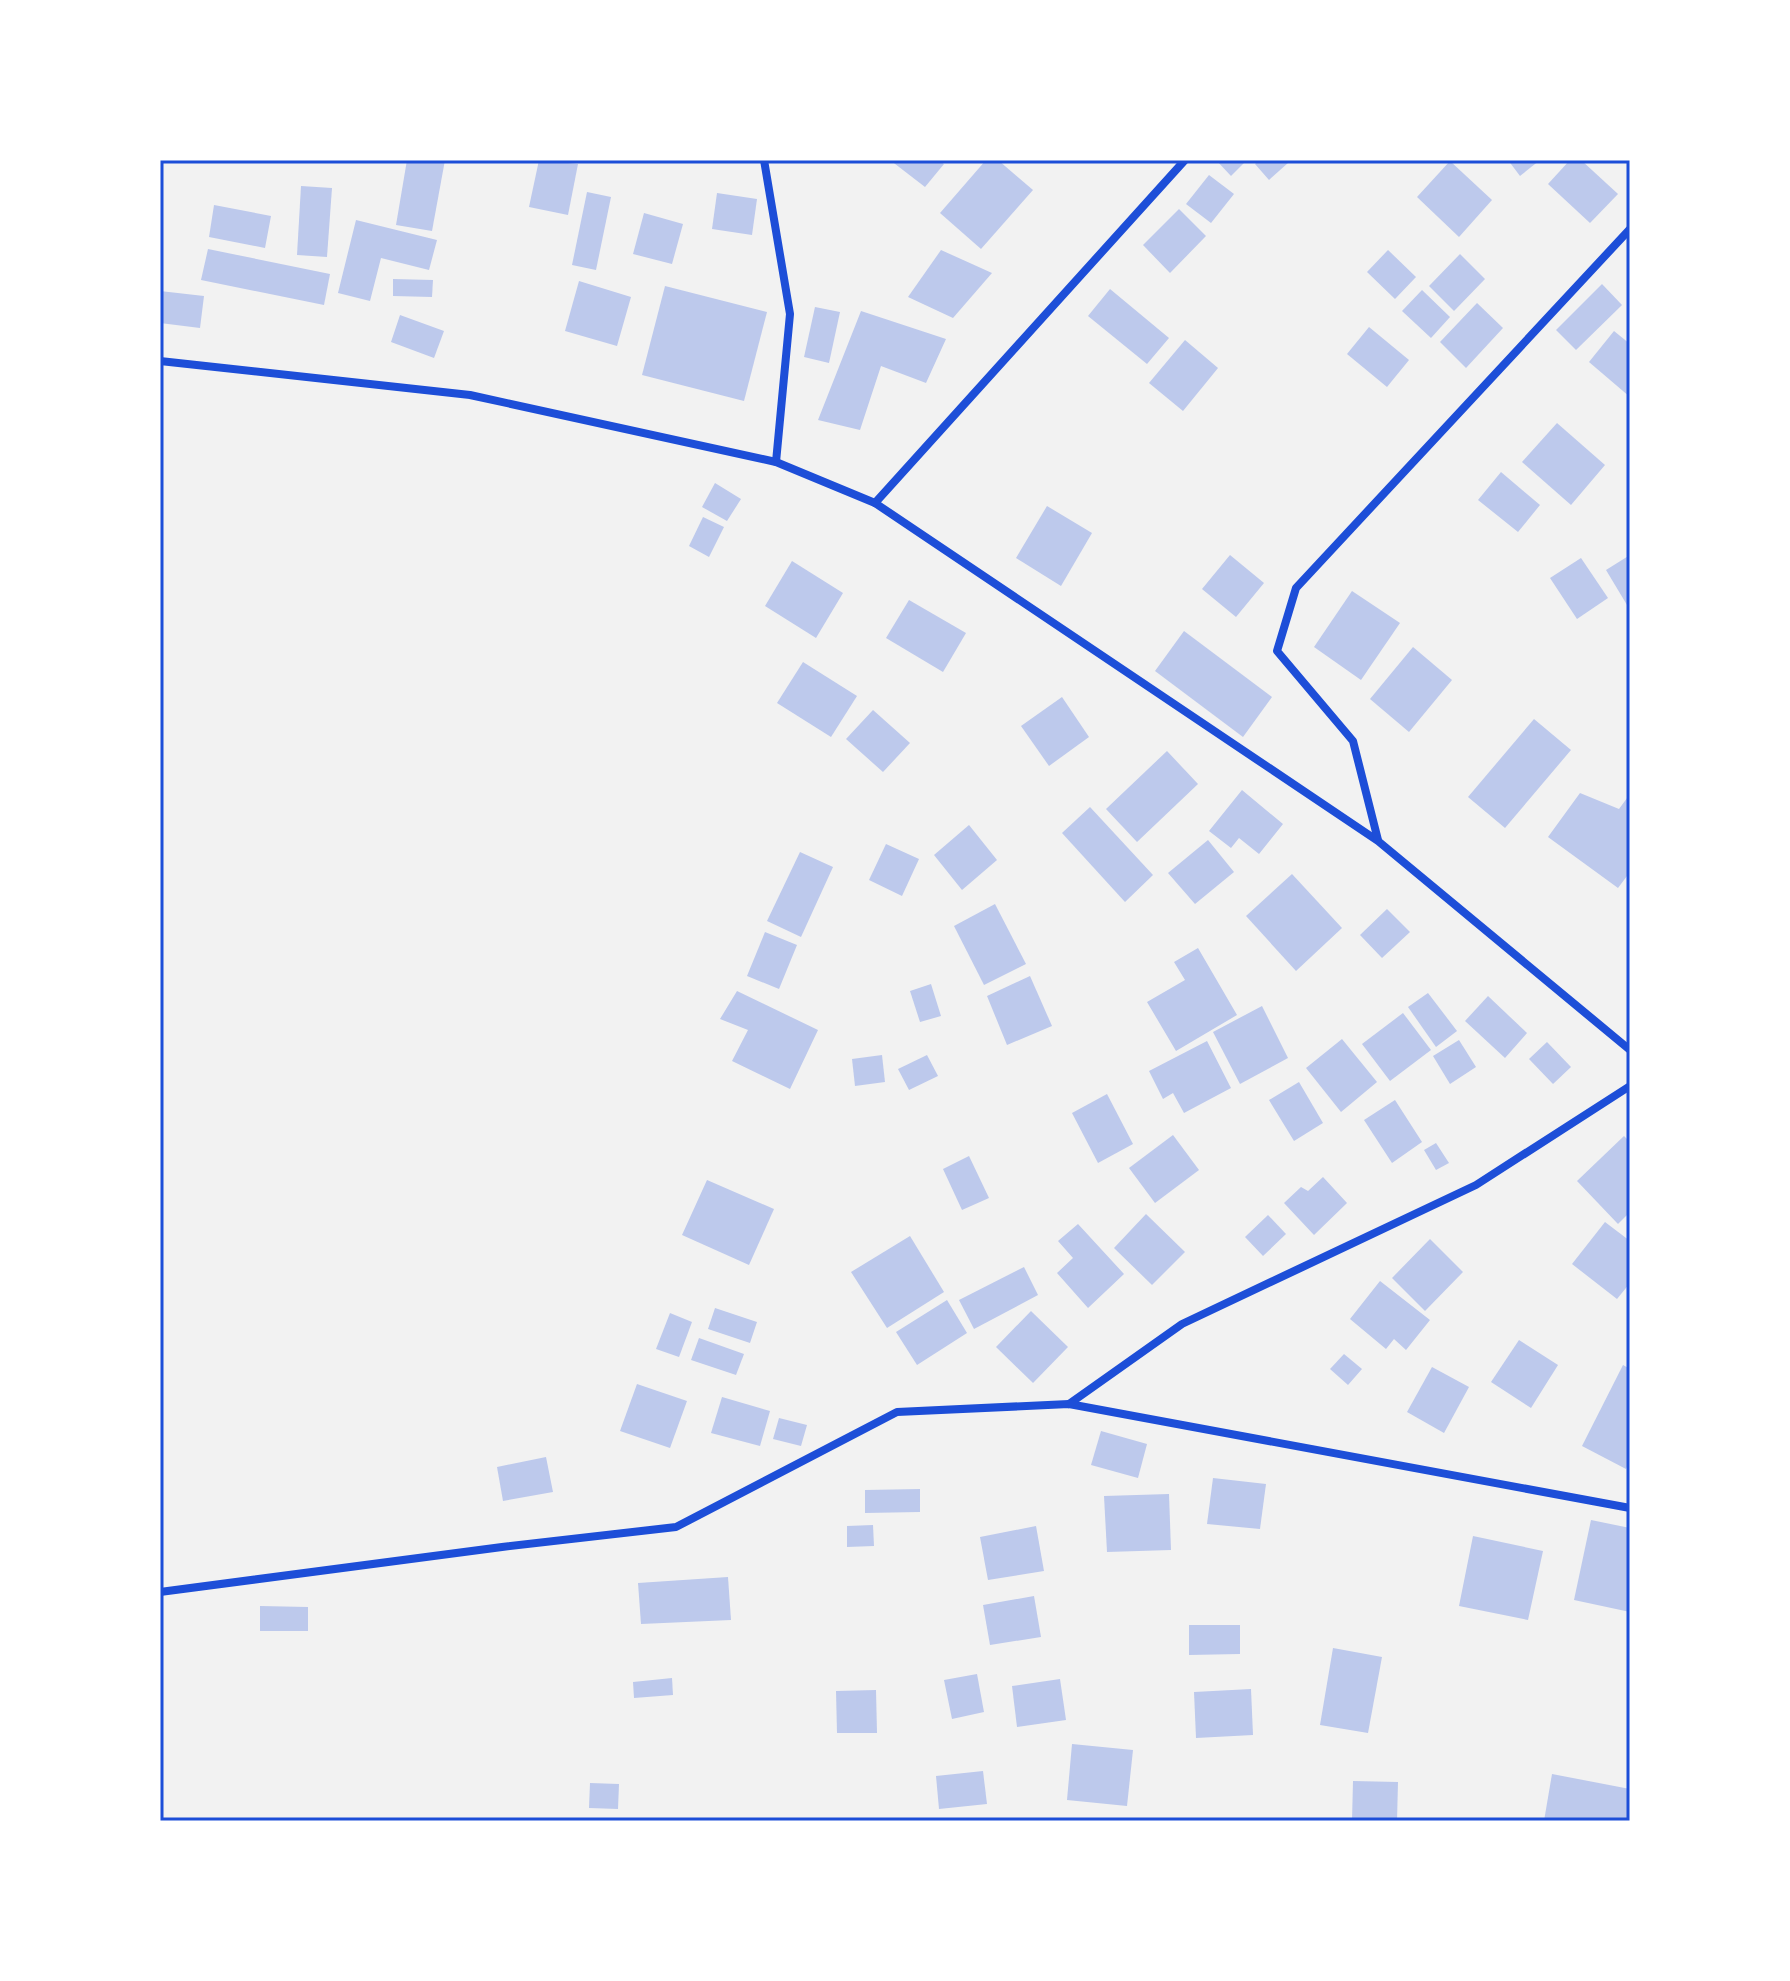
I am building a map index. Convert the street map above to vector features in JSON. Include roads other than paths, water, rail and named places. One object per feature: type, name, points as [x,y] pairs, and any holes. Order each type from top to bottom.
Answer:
[{"type":"street","points":[[764,160],[790,314],[776,462]]},
{"type":"street","points":[[875,503],[1185,160]]},
{"type":"street","points":[[1378,841],[1353,741],[1277,651],[1296,588],[1630,229]]},
{"type":"street","points":[[160,361],[470,395],[776,462],[875,503],[1378,841],[1630,1050]]},
{"type":"street","points":[[1069,1404],[1182,1324],[1476,1185],[1630,1086]]},
{"type":"street","points":[[160,1592],[676,1527],[897,1412],[1069,1404],[1630,1508]]}]
